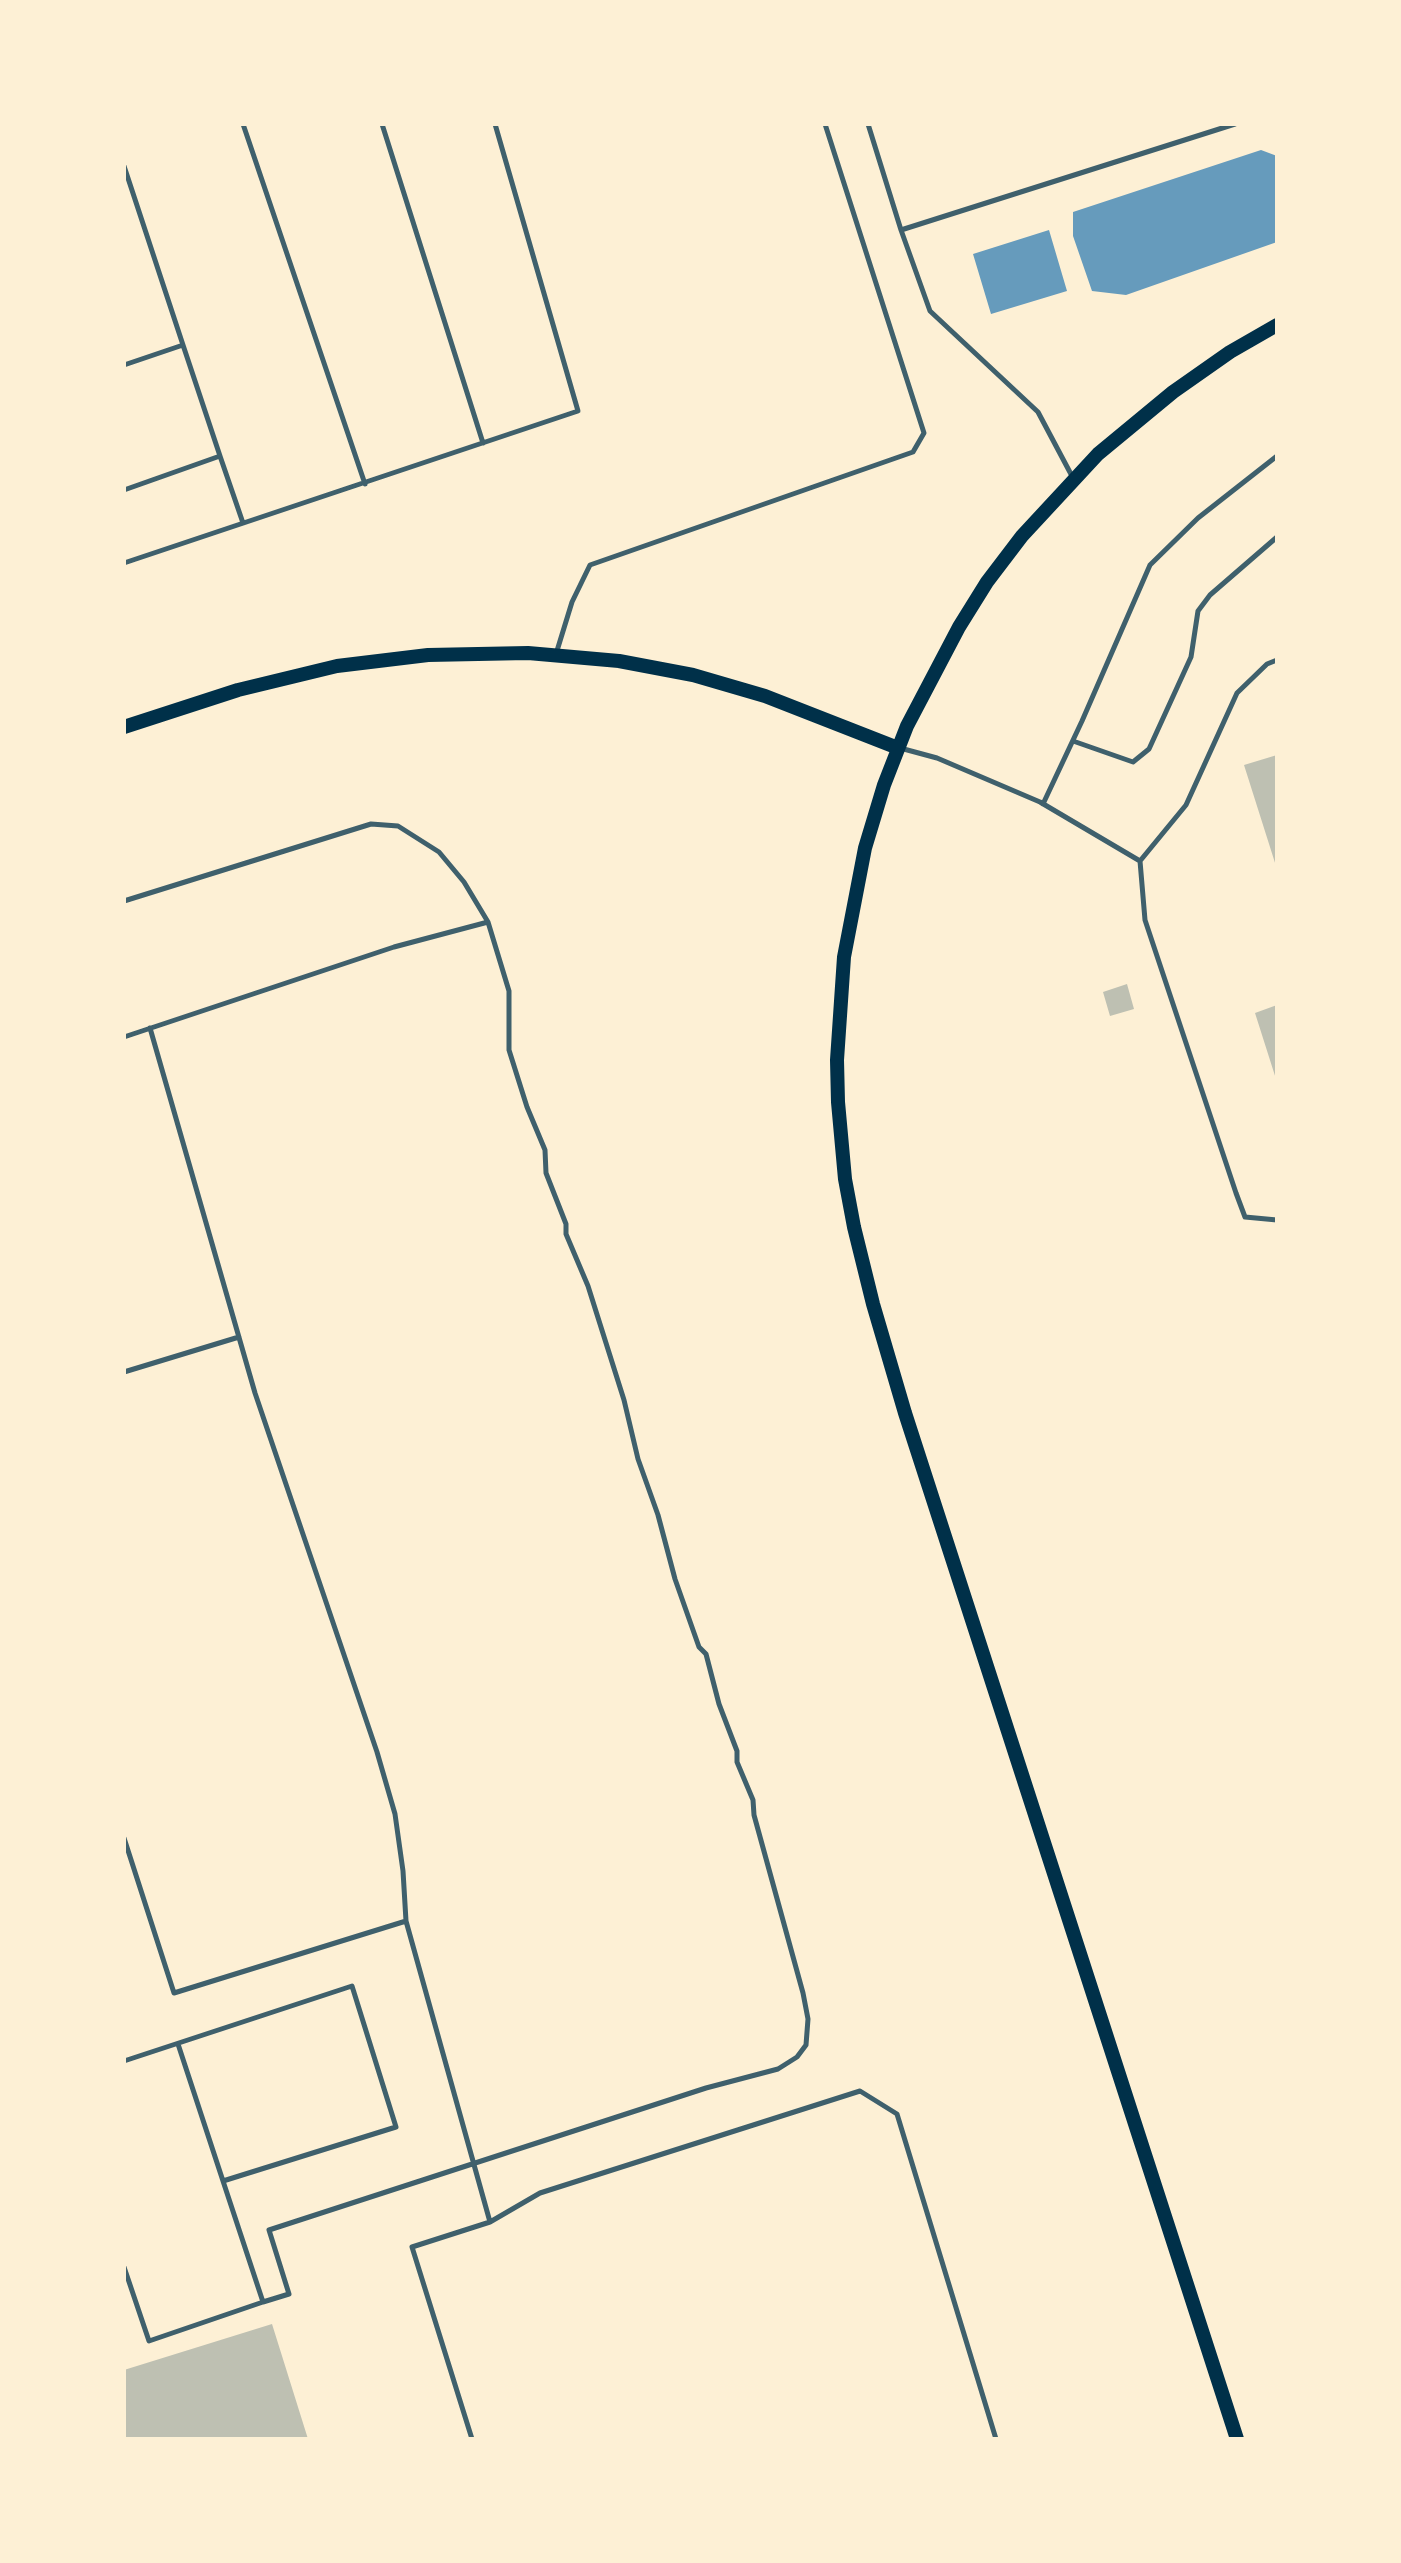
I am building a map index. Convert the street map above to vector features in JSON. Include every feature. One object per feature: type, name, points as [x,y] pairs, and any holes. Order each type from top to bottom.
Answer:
[{"type":"main road","points":[[1237,2439],[905,1413],[873,1304],[854,1227],[843,1160],[838,1102],[840,988],[848,926],[862,860],[884,785],[898,748],[933,674],[972,605],[1009,553],[1073,478],[1111,442],[1164,398],[1220,358],[1277,325]]},
{"type":"main road","points":[[124,727],[238,690],[337,666],[461,653],[556,654],[631,663],[717,681],[765,696],[898,748]]},
{"type":"lane","points":[[243,124],[365,484]]},
{"type":"lane","points":[[382,124],[483,443]]},
{"type":"lane","points":[[124,563],[578,411],[495,124]]},
{"type":"lane","points":[[556,654],[572,602],[590,565],[914,452],[924,433],[825,124]]},
{"type":"lane","points":[[868,124],[930,311],[1038,412],[1073,478]]},
{"type":"lane","points":[[901,230],[1235,124]]},
{"type":"lane","points":[[124,166],[243,523]]},
{"type":"lane","points":[[124,365],[183,345]]},
{"type":"lane","points":[[124,490],[220,456]]},
{"type":"lane","points":[[1043,804],[1150,565],[1198,519],[1277,456]]},
{"type":"lane","points":[[1073,741],[1133,762],[1149,749],[1191,657],[1198,611],[1210,594],[1277,537]]},
{"type":"lane","points":[[1277,660],[1267,664],[1237,693],[1186,805],[1140,862],[1146,920],[1245,1217],[1277,1220]]},
{"type":"lane","points":[[898,748],[937,758],[1043,804],[1140,862]]},
{"type":"lane","points":[[124,901],[371,824],[398,826],[439,852],[464,882],[488,922],[509,991],[509,1050],[527,1107],[545,1150],[546,1173],[566,1224],[566,1234],[588,1286],[624,1400],[638,1459],[659,1515],[675,1579],[699,1647],[706,1654],[719,1704],[737,1751],[737,1762],[753,1800],[754,1815],[808,2019],[806,2045],[797,2057],[778,2069],[706,2088],[269,2230],[289,2294],[149,2341],[124,2267]]},
{"type":"lane","points":[[124,1037],[394,947],[488,922]]},
{"type":"lane","points":[[150,1028],[255,1393],[391,1802],[403,1871],[406,1921],[490,2222]]},
{"type":"lane","points":[[124,1372],[239,1337]]},
{"type":"lane","points":[[124,1838],[174,1993],[406,1921]]},
{"type":"lane","points":[[124,2062],[352,1986],[396,2127],[223,2181]]},
{"type":"lane","points":[[178,2044],[264,2302]]},
{"type":"lane","points":[[472,2439],[412,2247],[490,2222],[540,2193],[860,2091],[897,2114],[996,2439]]},
{"type":"water","points":[[1261,150],[1277,156],[1277,242],[1126,295],[1092,291],[1073,236],[1073,212]]},
{"type":"water","points":[[1049,230],[1067,291],[991,314],[973,254]]},
{"type":"building","points":[[1277,755],[1277,866],[1276,866],[1244,765]]},
{"type":"building","points":[[1127,984],[1134,1009],[1110,1016],[1103,992]]},
{"type":"building","points":[[1277,1005],[1277,1079],[1276,1079],[1255,1013]]},
{"type":"building","points":[[272,2324],[308,2439],[124,2439],[124,2370]]}]
